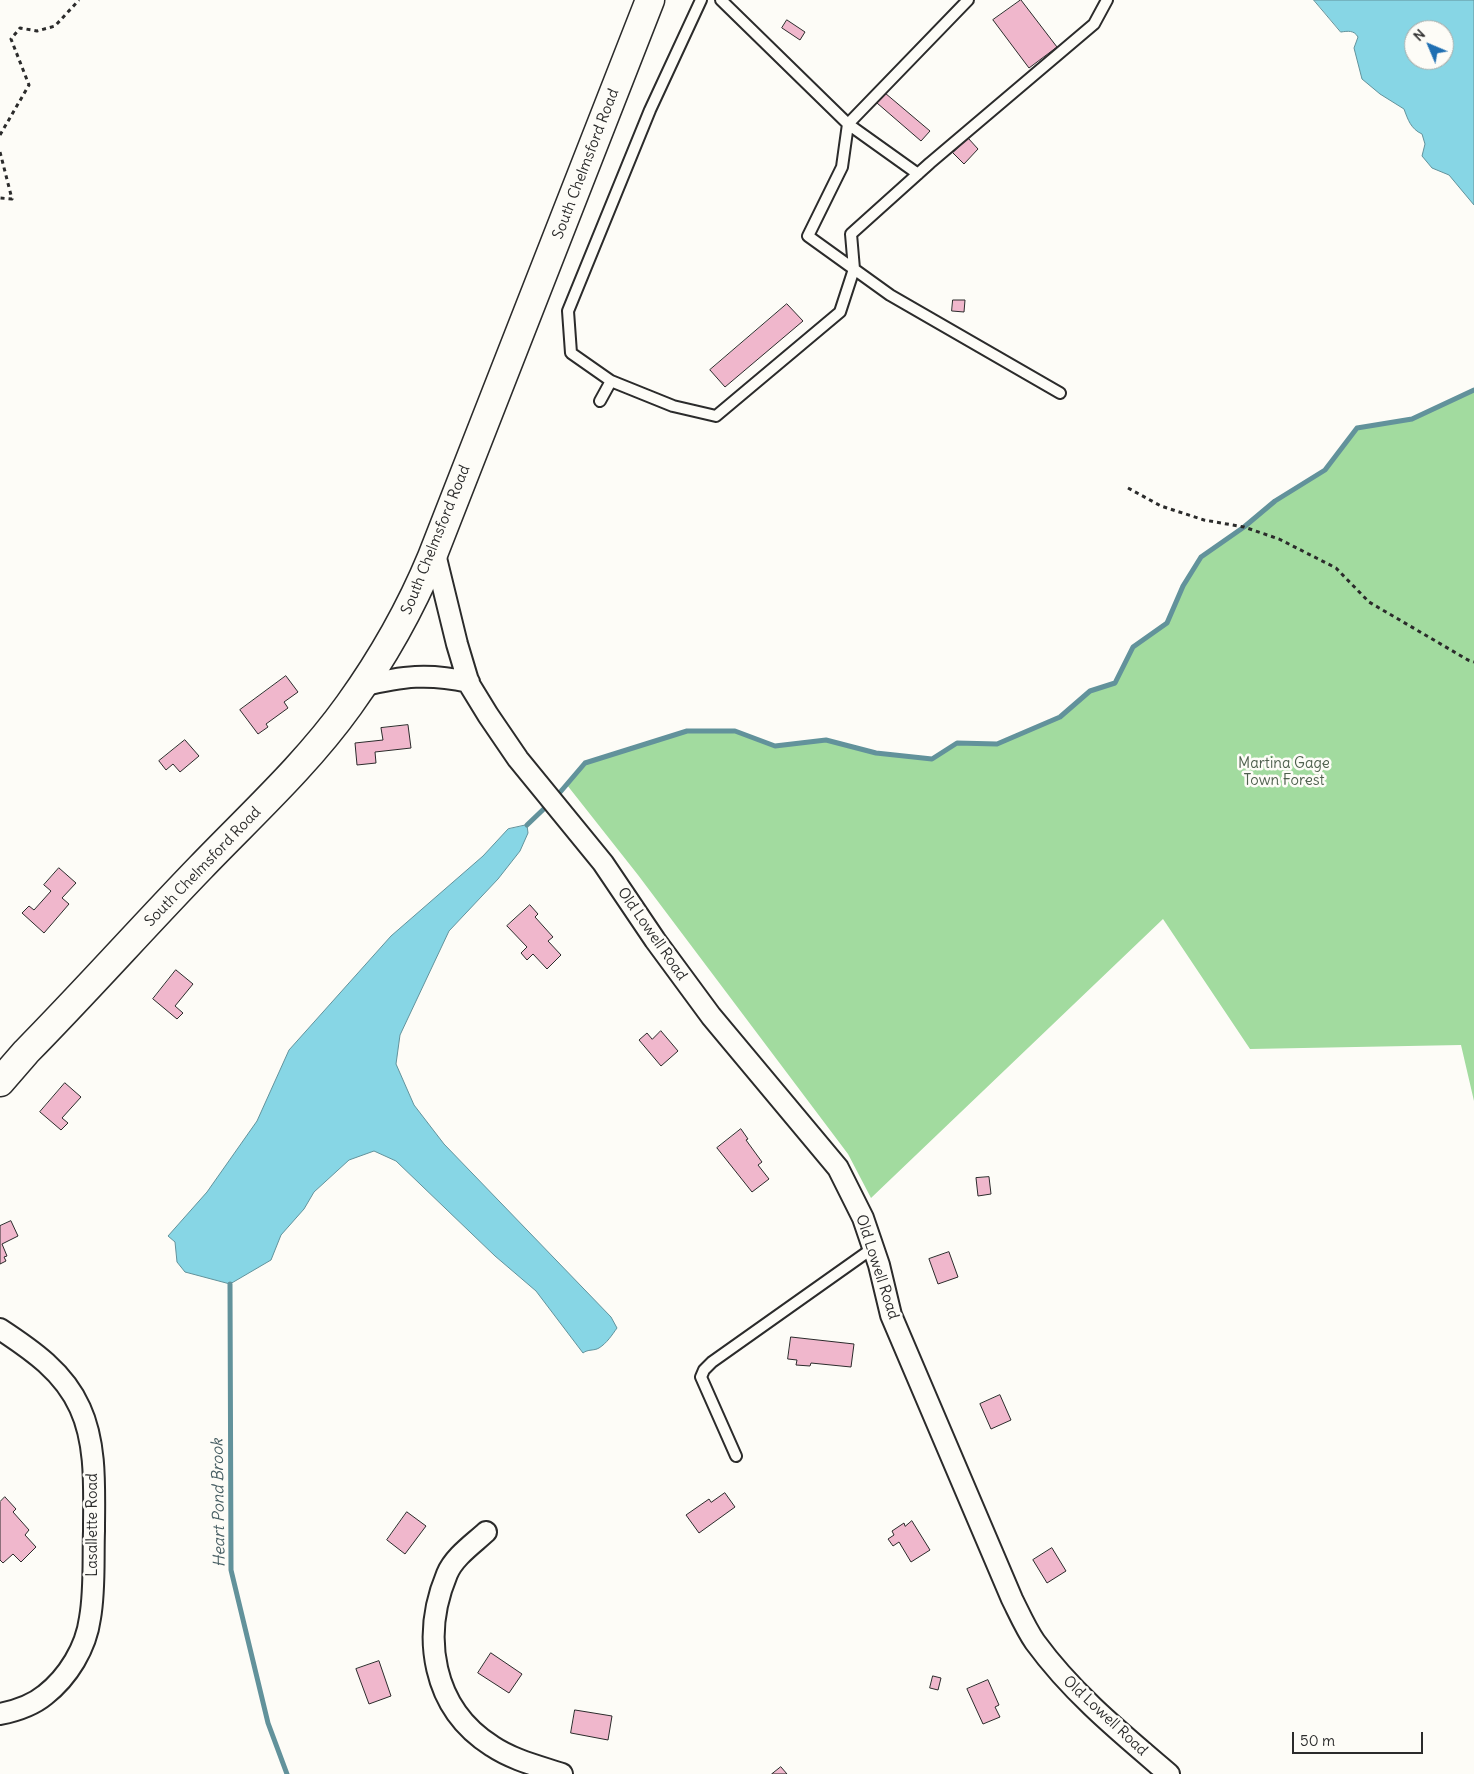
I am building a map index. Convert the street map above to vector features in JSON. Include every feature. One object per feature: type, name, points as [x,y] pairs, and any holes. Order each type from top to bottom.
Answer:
[{"type":"main road","name":"South Chelmsford Road","points":[[0,1082],[26,1052],[310,753],[348,707],[400,627],[434,550],[650,0]]},
{"type":"street","name":"Old Lowell Road","points":[[434,550],[457,644],[469,682],[488,715],[518,759],[603,863],[655,940],[711,1016],[838,1168],[863,1218],[891,1315],[1012,1598],[1034,1641],[1066,1681],[1101,1716],[1169,1774]]},
{"type":"street","points":[[362,686],[393,679],[421,676],[444,677],[469,682]]},
{"type":"street","name":"Lasallette Road","points":[[0,1329],[45,1361],[66,1383],[79,1406],[88,1428],[94,1506],[92,1603],[90,1619],[82,1646],[68,1672],[44,1696],[14,1711],[0,1714]]},
{"type":"street","points":[[486,1532],[461,1556],[448,1572],[434,1624],[433,1647],[439,1677],[450,1704],[466,1725],[490,1745],[509,1756],[562,1774]]},
{"type":"lane","points":[[701,0],[650,110],[568,311],[570,353],[611,380],[673,406],[716,416],[840,312],[854,269],[852,234],[918,174],[1094,24],[1107,0]]},
{"type":"lane","points":[[721,0],[848,124],[918,174]]},
{"type":"lane","points":[[968,0],[848,124],[842,167],[808,236],[890,295],[1060,393]]},
{"type":"lane","points":[[600,401],[611,380]]},
{"type":"lane","points":[[736,1456],[701,1377],[704,1370],[712,1362],[873,1248]]},
{"type":"path","points":[[0,135],[28,85],[11,39],[20,28],[37,31],[55,26],[79,0]]},
{"type":"path","points":[[0,152],[12,200],[0,198]]},
{"type":"path","points":[[1128,488],[1162,506],[1204,520],[1244,527],[1279,539],[1336,568],[1368,602],[1474,662]]},
{"type":"green space","name":"Martina Gage Town Forest","points":[[1474,390],[1474,1101],[1461,1045],[1250,1049],[1163,919],[871,1198],[848,1154],[638,875],[567,785],[585,763],[687,731],[735,731],[775,746],[826,740],[876,753],[932,759],[957,743],[997,744],[1060,717],[1090,691],[1115,683],[1133,647],[1167,623],[1183,586],[1201,557],[1244,527],[1275,501],[1325,470],[1357,428],[1412,419]]},
{"type":"water","points":[[1314,0],[1474,0],[1474,205],[1449,175],[1432,168],[1422,156],[1425,144],[1422,134],[1413,127],[1404,109],[1380,94],[1362,79],[1354,48],[1358,37],[1353,32],[1341,32]]},
{"type":"water","points":[[527,825],[528,833],[520,851],[498,879],[449,931],[400,1035],[396,1064],[414,1105],[444,1144],[611,1317],[617,1328],[611,1336],[599,1348],[583,1353],[536,1291],[495,1256],[396,1161],[374,1151],[349,1160],[314,1192],[304,1209],[281,1235],[271,1260],[230,1284],[185,1272],[177,1262],[175,1242],[168,1236],[207,1192],[257,1121],[289,1050],[391,936],[483,856],[508,829]]},
{"type":"building","points":[[1021,0],[1057,47],[1029,68],[993,20]]},
{"type":"building","points":[[787,20],[805,32],[800,40],[782,28]]},
{"type":"building","points":[[885,93],[930,131],[921,141],[877,103]]},
{"type":"building","points":[[968,138],[978,149],[964,164],[953,153]]},
{"type":"building","points":[[953,300],[965,300],[964,312],[952,311]]},
{"type":"building","points":[[787,304],[803,321],[725,387],[710,370]]},
{"type":"building","points":[[286,676],[298,692],[284,702],[288,708],[266,724],[268,727],[258,734],[240,710]]},
{"type":"building","points":[[408,725],[411,748],[375,752],[376,763],[357,765],[355,743],[383,740],[381,728]]},
{"type":"building","points":[[185,740],[199,756],[180,772],[173,764],[166,770],[159,761]]},
{"type":"building","points":[[59,868],[76,883],[62,898],[69,904],[44,933],[22,913],[29,906],[34,910],[51,891],[44,885]]},
{"type":"building","points":[[530,905],[538,914],[535,917],[553,937],[548,941],[561,955],[547,969],[533,954],[527,960],[521,953],[527,947],[507,926]]},
{"type":"building","points":[[176,970],[193,984],[175,1006],[183,1013],[177,1019],[153,999]]},
{"type":"building","points":[[661,1031],[678,1051],[661,1066],[639,1040],[647,1033],[652,1039]]},
{"type":"building","points":[[65,1083],[81,1097],[62,1118],[68,1123],[61,1130],[40,1112]]},
{"type":"building","points":[[741,1129],[748,1139],[746,1140],[762,1162],[758,1165],[769,1179],[752,1192],[717,1148]]},
{"type":"building","points":[[989,1177],[991,1194],[978,1196],[976,1178]]},
{"type":"building","points":[[11,1221],[18,1236],[2,1244],[7,1256],[4,1257],[6,1261],[0,1264],[0,1226]]},
{"type":"building","points":[[949,1252],[958,1277],[938,1284],[929,1259]]},
{"type":"building","points":[[791,1337],[854,1344],[851,1367],[811,1363],[810,1366],[796,1365],[797,1360],[788,1359]]},
{"type":"building","points":[[1000,1395],[1011,1420],[991,1429],[980,1404]]},
{"type":"building","points":[[725,1493],[735,1507],[699,1533],[686,1515],[709,1499],[711,1502]]},
{"type":"building","points":[[5,1497],[16,1509],[13,1512],[29,1530],[25,1535],[36,1547],[21,1562],[13,1554],[3,1563],[0,1560],[0,1502]]},
{"type":"building","points":[[407,1512],[426,1526],[405,1554],[387,1540]]},
{"type":"building","points":[[912,1521],[930,1550],[911,1562],[899,1542],[893,1546],[888,1539],[894,1535],[892,1531],[904,1523],[905,1526]]},
{"type":"building","points":[[1052,1548],[1066,1571],[1047,1583],[1033,1560]]},
{"type":"building","points":[[491,1653],[522,1674],[509,1693],[478,1673]]},
{"type":"building","points":[[379,1661],[391,1696],[369,1704],[356,1669]]},
{"type":"building","points":[[933,1676],[941,1678],[938,1690],[930,1688]]},
{"type":"building","points":[[988,1680],[999,1705],[995,1707],[1000,1717],[983,1724],[967,1689]]},
{"type":"building","points":[[575,1710],[612,1716],[608,1740],[571,1733]]},
{"type":"building","points":[[781,1767],[787,1774],[772,1774]]},
{"type":"waterway","name":"Heart Pond Brook","points":[[556,797],[585,763],[687,731],[735,731],[775,746],[826,740],[876,753],[932,759],[957,743],[997,744],[1060,717],[1090,691],[1115,683],[1133,647],[1167,623],[1183,586],[1201,557],[1244,527],[1275,501],[1325,470],[1357,428],[1412,419],[1474,390]]},
{"type":"waterway","name":"Heart Pond Brook","points":[[527,825],[550,803]]},
{"type":"waterway","name":"Heart Pond Brook","points":[[230,1284],[231,1570],[268,1723],[287,1774]]}]
